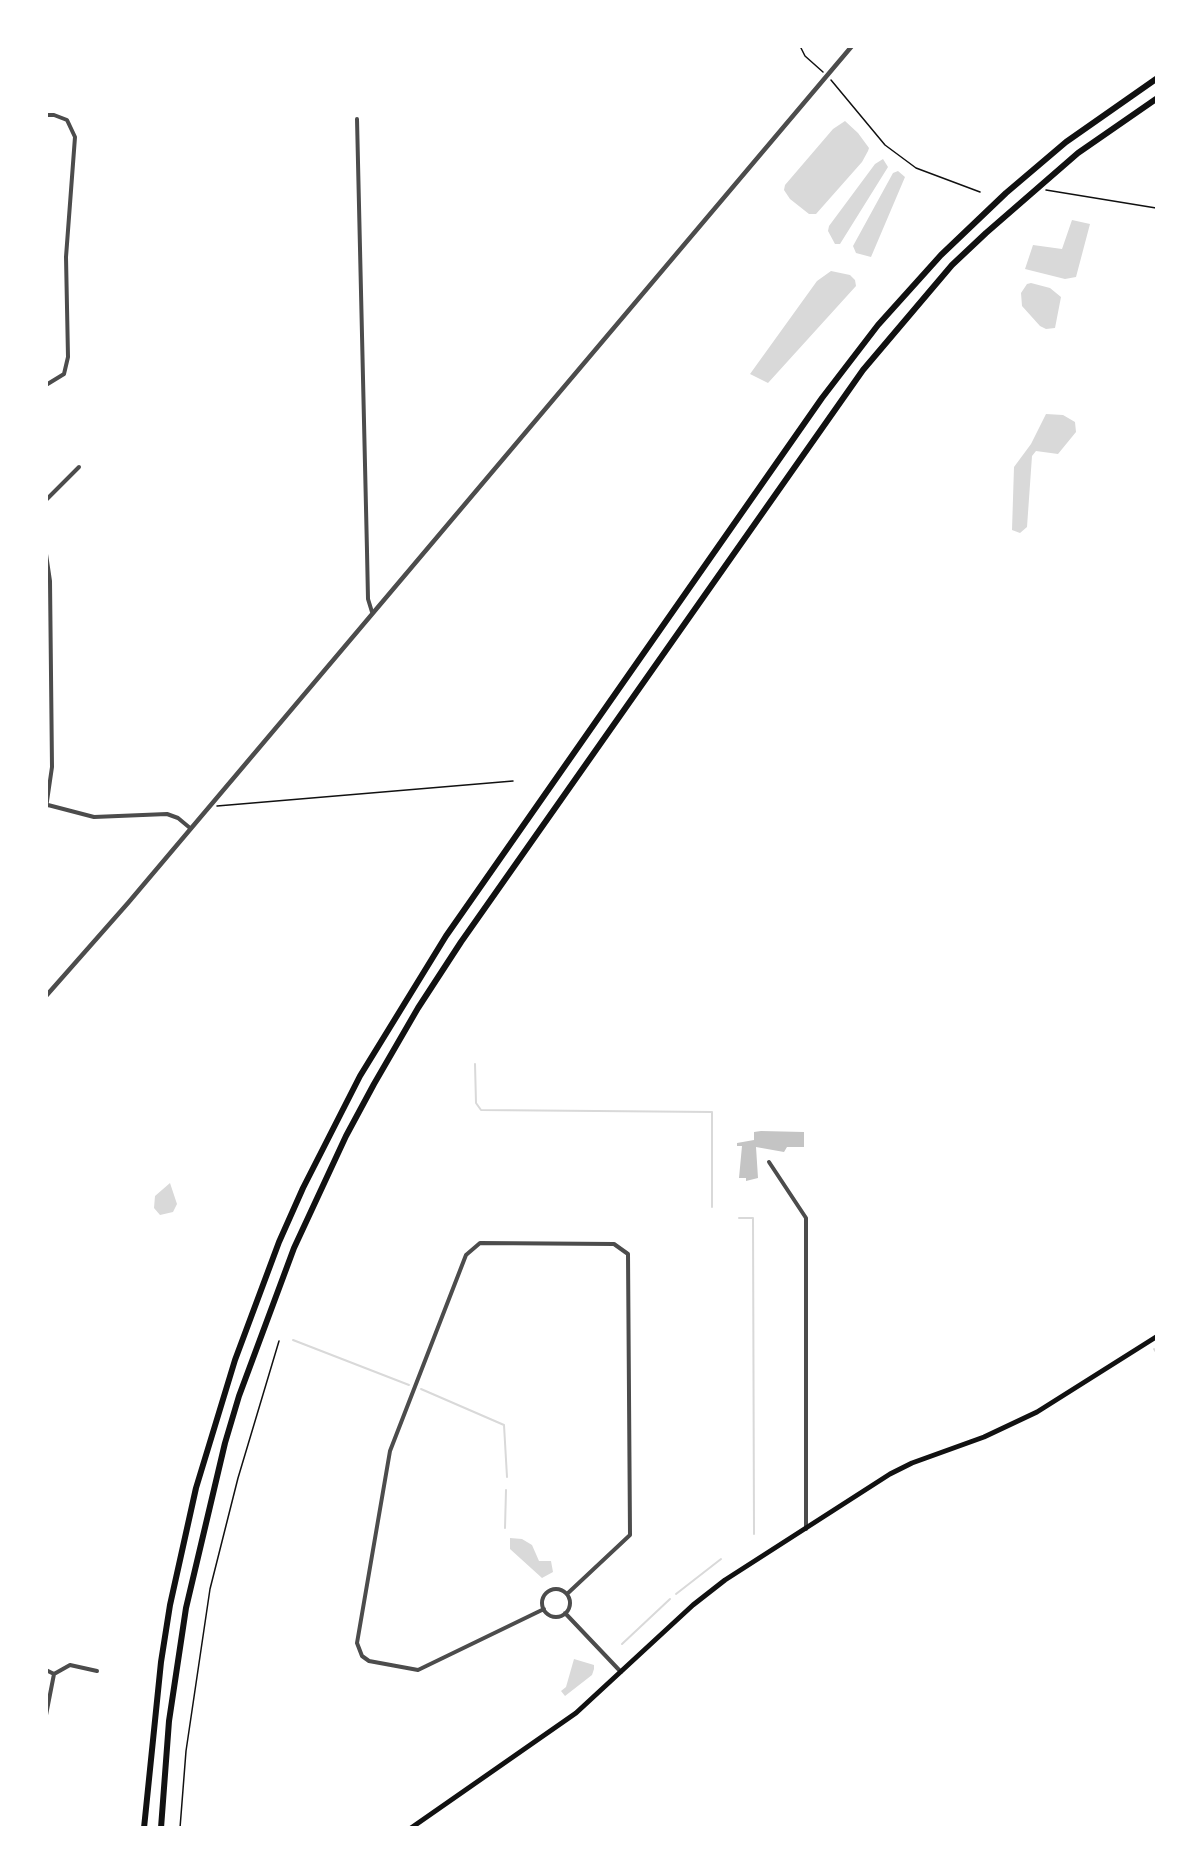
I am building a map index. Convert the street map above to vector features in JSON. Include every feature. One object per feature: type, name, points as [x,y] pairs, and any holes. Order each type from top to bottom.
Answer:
[{"type":"highway","points":[[144,1827],[160,1662],[196,1488],[235,1360],[279,1242],[303,1188],[360,1076],[446,936],[822,398],[878,325],[940,255],[1006,193],[1094,121],[1156,79]]},
{"type":"highway","points":[[160,1827],[177,1664],[197,1553],[239,1396],[294,1248],[346,1136],[418,1008],[461,942],[849,388],[952,265],[1078,153],[1156,99]]},
{"type":"main road","points":[[411,1827],[548,1734],[621,1672],[693,1605],[725,1580],[890,1474],[912,1463],[984,1437],[1037,1412],[1156,1337]]},
{"type":"street","points":[[46,996],[852,46]]},
{"type":"street","points":[[46,115],[54,115],[67,120],[75,137],[66,257],[68,357],[64,374],[46,385]]},
{"type":"street","points":[[357,119],[368,599],[372,612]]},
{"type":"street","points":[[46,500],[79,467]]},
{"type":"street","points":[[46,554],[50,581],[52,767],[47,807],[94,817],[167,814],[178,818],[190,828]]},
{"type":"street","points":[[769,1162],[806,1218],[806,1530]]},
{"type":"street","points":[[544,1610],[434,1665],[418,1670],[369,1661],[362,1656],[357,1643],[390,1452],[466,1255],[474,1245],[480,1243],[614,1244],[628,1254],[630,1535],[567,1594]]},
{"type":"street","points":[[558,1589],[567,1594],[570,1603],[565,1613],[552,1616],[544,1610],[543,1598],[549,1590],[558,1589]]},
{"type":"street","points":[[565,1613],[621,1672]]},
{"type":"street","points":[[46,1715],[54,1674],[70,1665],[97,1671]]},
{"type":"street","points":[[46,1670],[54,1674]]},
{"type":"path","points":[[800,46],[805,56],[827,76],[885,145],[916,168],[980,192]]},
{"type":"path","points":[[1037,188],[1067,195],[1156,208]]},
{"type":"path","points":[[207,807],[513,781]]},
{"type":"path","points":[[180,1827],[186,1750],[210,1588],[238,1478],[279,1341]]},
{"type":"shaded area","points":[[845,121],[858,133],[869,148],[868,151],[862,162],[816,214],[809,214],[790,199],[784,190],[785,185],[833,129]]},
{"type":"shaded area","points":[[883,159],[888,167],[840,244],[835,244],[828,231],[829,226],[875,164]]},
{"type":"shaded area","points":[[898,171],[905,177],[871,257],[856,253],[853,246],[893,173]]},
{"type":"shaded area","points":[[1072,220],[1090,224],[1076,277],[1065,279],[1025,269],[1033,245],[1062,249]]},
{"type":"shaded area","points":[[831,271],[850,275],[855,280],[856,286],[768,383],[750,374],[817,281]]},
{"type":"shaded area","points":[[1027,284],[1050,288],[1061,297],[1055,328],[1046,329],[1040,326],[1022,306],[1021,293]]},
{"type":"shaded area","points":[[1046,414],[1063,415],[1075,422],[1076,432],[1058,454],[1036,451],[1032,456],[1027,527],[1020,533],[1012,530],[1014,467],[1031,444]]},
{"type":"shaded area","points":[[170,1183],[177,1204],[173,1212],[160,1215],[154,1208],[155,1196]]},
{"type":"shaded area","points":[[510,1538],[522,1539],[532,1545],[539,1561],[551,1561],[553,1572],[542,1578],[510,1549]]},
{"type":"shaded area","points":[[574,1659],[594,1665],[594,1669],[592,1675],[565,1696],[561,1691],[566,1687]]},
{"type":"building","points":[[754,1132],[804,1132],[804,1147],[787,1147],[784,1152],[756,1147],[758,1178],[746,1181],[746,1178],[739,1178],[742,1146],[737,1146],[737,1143],[754,1140]]},
{"type":"waterway","points":[[475,1064],[476,1103],[481,1110],[712,1112],[712,1207]]},
{"type":"waterway","points":[[739,1218],[753,1218],[754,1534]]},
{"type":"waterway","points":[[293,1340],[409,1385]]},
{"type":"waterway","points":[[421,1389],[504,1425],[507,1477]]},
{"type":"waterway","points":[[505,1528],[506,1490]]},
{"type":"waterway","points":[[676,1594],[721,1559]]},
{"type":"waterway","points":[[622,1644],[670,1599]]}]
